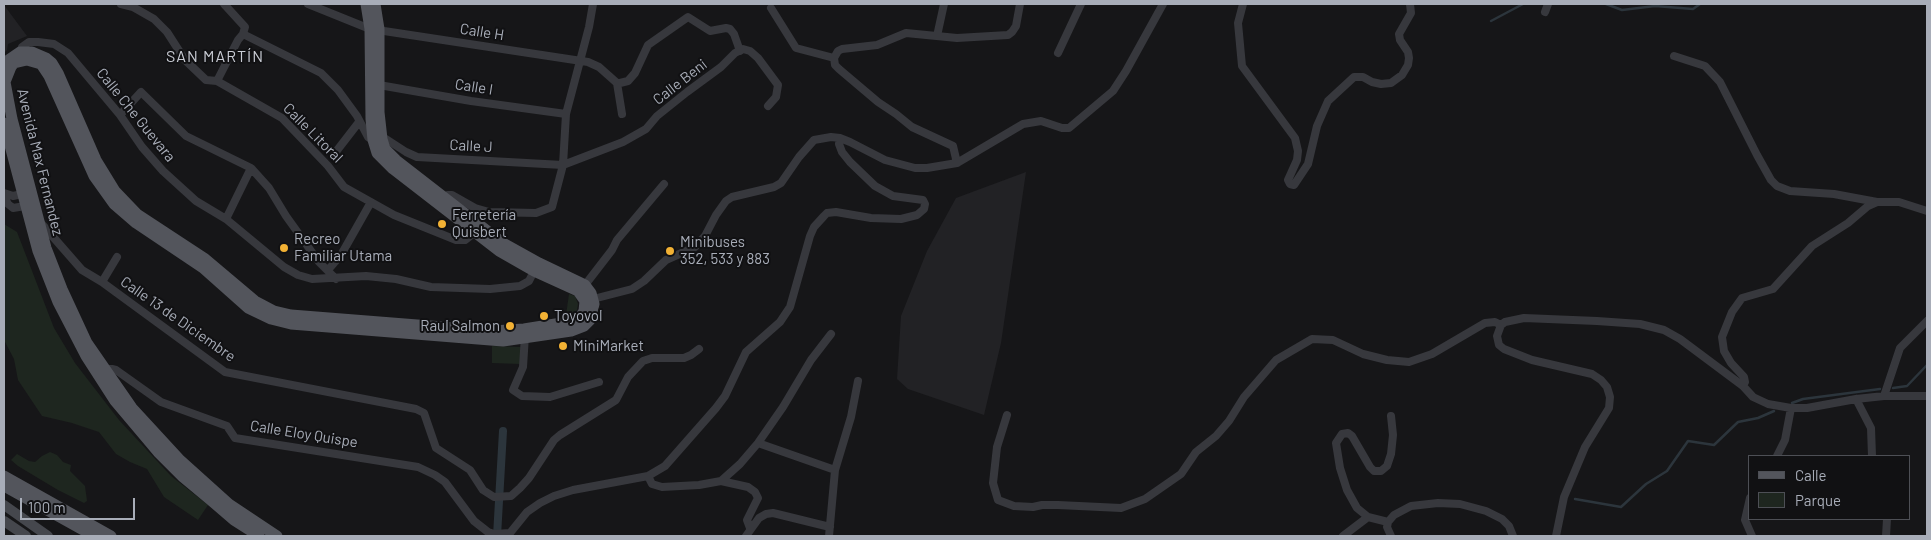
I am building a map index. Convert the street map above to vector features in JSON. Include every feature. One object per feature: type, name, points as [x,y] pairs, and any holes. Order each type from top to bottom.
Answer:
[{"type":"main road","points":[[366,4],[375,29],[370,96],[377,139],[389,154],[499,251],[585,285],[589,300]]},
{"type":"main road","points":[[375,4],[378,85],[377,139]]},
{"type":"main road","name":"Avenida Max Fernandez","points":[[100,371],[58,302],[38,251],[20,169],[6,88],[7,75],[13,58],[41,64],[47,71],[92,162],[105,193],[124,214],[186,251],[248,308],[273,315],[291,324],[503,341],[525,333],[571,331],[584,326],[592,315],[589,300]]},
{"type":"main road","name":"Avenida Max Fernandez","points":[[4,123],[20,169]]},
{"type":"main road","name":"Avenida Max Fernandez","points":[[29,205],[38,220],[62,290],[115,401],[158,452],[183,477],[226,507],[277,536]]},
{"type":"main road","points":[[536,267],[578,291],[589,300]]},
{"type":"main road","points":[[4,476],[18,489],[94,536]]},
{"type":"main road","points":[[4,486],[18,489],[112,536]]},
{"type":"main road","points":[[18,489],[6,506],[47,536]]},
{"type":"main road","name":"Avenida Max Fernandez","points":[[226,507],[259,536]]},
{"type":"main road","points":[[4,521],[26,536]]},
{"type":"street","name":"Calle Litoral","points":[[121,4],[133,7],[154,19],[167,32],[185,60],[206,80],[217,81],[282,118],[328,166],[344,187],[394,215],[456,240],[465,240],[476,229]]},
{"type":"street","name":"Calle H","points":[[308,4],[384,31],[580,62],[599,67],[617,82]]},
{"type":"street","points":[[445,204],[448,195],[452,195],[479,210],[536,213],[552,207],[563,165],[566,114],[593,4]]},
{"type":"street","points":[[937,36],[944,4]]},
{"type":"street","points":[[957,163],[953,146],[912,127],[878,102],[835,65],[834,58],[842,49],[885,43],[901,34],[958,38],[1008,35],[1016,26],[1020,4]]},
{"type":"street","points":[[1058,53],[1081,4]]},
{"type":"street","points":[[589,300],[632,288],[644,281],[666,260],[695,247],[705,236],[721,207],[732,197],[774,187],[782,183],[799,157],[814,140],[832,137],[840,138],[885,160],[915,168],[927,168],[957,163],[1023,124],[1041,121],[1065,129],[1074,125],[1113,91],[1163,4]]},
{"type":"street","points":[[1243,4],[1238,23],[1242,66],[1295,138],[1298,151],[1297,160],[1288,180],[1290,184],[1294,185],[1308,164],[1316,126],[1328,100],[1351,78],[1363,77],[1381,84],[1391,83],[1402,74],[1408,65],[1408,52],[1400,40],[1399,34],[1411,12],[1410,4]]},
{"type":"street","points":[[217,81],[245,27],[229,6]]},
{"type":"street","points":[[770,8],[796,48],[834,58]]},
{"type":"street","points":[[622,114],[617,82],[628,81],[635,73],[648,45],[688,17],[710,31],[730,29],[734,34],[740,51],[746,49],[758,58],[778,85],[776,97],[768,106]]},
{"type":"street","points":[[243,34],[322,73],[338,90],[357,116],[368,137],[377,139]]},
{"type":"street","name":"Calle Che Guevara","points":[[13,58],[22,47],[30,42],[46,42],[68,53],[120,115],[142,147],[163,171],[196,201],[226,219],[284,268],[312,279],[366,276],[396,279],[431,287],[498,288],[520,286],[528,281],[536,267]]},
{"type":"street","name":"Calle Beni","points":[[563,165],[623,142],[646,129],[657,116],[740,51]]},
{"type":"street","points":[[1674,56],[1705,66],[1720,82],[1757,156],[1771,180],[1777,186],[1790,191],[1834,194],[1877,202],[1899,202],[1927,211]]},
{"type":"street","name":"Calle I","points":[[378,85],[471,101],[566,114]]},
{"type":"street","points":[[120,115],[141,92],[186,136],[251,168],[269,188],[286,216],[319,262],[336,279]]},
{"type":"street","points":[[335,153],[359,122]]},
{"type":"street","points":[[750,528],[748,520],[758,498],[755,492],[748,487],[722,481],[662,488],[652,484],[648,476],[664,466],[716,408],[725,396],[746,352],[780,322],[790,307],[810,236],[814,227],[827,213],[836,212],[871,218],[901,219],[917,215],[924,209],[925,204],[923,200],[894,196],[875,186],[842,152],[839,144],[840,138]]},
{"type":"street","name":"Calle J","points":[[377,139],[386,139],[417,157],[563,165]]},
{"type":"street","points":[[226,219],[251,168]]},
{"type":"street","points":[[585,285],[612,250],[617,240],[664,184]]},
{"type":"street","points":[[4,194],[13,196],[26,193]]},
{"type":"street","points":[[4,194],[8,204],[13,208],[29,205]]},
{"type":"street","points":[[328,270],[340,255],[370,202]]},
{"type":"street","points":[[1743,386],[1745,382],[1744,377],[1724,351],[1722,342],[1723,334],[1737,302],[1745,296],[1773,288],[1812,246],[1848,223],[1868,206],[1877,202]]},
{"type":"street","name":"Calle 13 de Diciembre","points":[[38,220],[57,239],[70,259],[82,270],[102,282],[225,372],[424,413],[436,448],[470,470],[483,490],[494,498],[511,496],[530,478],[560,435],[616,400],[628,377],[643,361],[652,358],[684,358],[699,349]]},
{"type":"street","points":[[102,282],[117,258]]},
{"type":"street","points":[[1556,536],[1564,497],[1584,448],[1609,408],[1610,397],[1601,380],[1592,374],[1532,360],[1504,349],[1499,345],[1496,336],[1501,325],[1505,322],[1524,318],[1640,324],[1664,330],[1680,339],[1743,386],[1754,397],[1768,404],[1791,408],[1807,408],[1884,396],[1927,396]]},
{"type":"street","points":[[1884,396],[1900,348],[1927,321]]},
{"type":"street","points":[[1007,415],[997,447],[993,483],[998,500],[1014,506],[1058,505],[1121,508],[1145,499],[1181,474],[1196,452],[1216,436],[1229,421],[1244,397],[1276,360],[1312,339],[1333,340],[1362,354],[1387,360],[1409,362],[1432,354],[1485,323],[1495,322],[1501,325]]},
{"type":"street","points":[[525,333],[524,367],[513,390],[522,396],[550,397],[599,382]]},
{"type":"street","points":[[722,481],[758,443],[784,407],[811,360],[831,334]]},
{"type":"street","name":"Calle Eloy Quispe","points":[[100,371],[116,370],[161,402],[227,426],[234,438],[408,464],[435,475],[445,482],[474,521],[488,532],[494,534],[510,533],[527,512],[554,496],[573,490],[648,476]]},
{"type":"street","points":[[829,536],[835,470],[851,417],[858,381]]},
{"type":"street","points":[[1856,399],[1871,428],[1872,455]]},
{"type":"street","points":[[1778,455],[1785,440],[1791,408]]},
{"type":"street","points":[[1388,522],[1368,517],[1357,508],[1347,490],[1340,468],[1336,443],[1342,434],[1348,433],[1352,436],[1370,467],[1374,471],[1381,471],[1387,466],[1391,454],[1393,435],[1390,416]]},
{"type":"street","points":[[758,443],[835,470]]},
{"type":"street","points":[[1391,536],[1388,522],[1394,515],[1411,506],[1438,503],[1460,504],[1480,509],[1502,519],[1509,526],[1513,536]]},
{"type":"street","points":[[1748,507],[1745,520],[1752,536]]},
{"type":"street","points":[[746,536],[759,518],[773,513],[830,527]]},
{"type":"street","points":[[1343,536],[1368,517]]},
{"type":"street","points":[[1886,536],[1887,520]]},
{"type":"shaded area","points":[[4,5],[27,36],[8,44],[7,50],[4,53]]},
{"type":"shaded area","points":[[1026,172],[1001,343],[984,415],[908,389],[897,379],[901,316],[927,251],[956,198]]},
{"type":"green space","points":[[4,224],[17,232],[54,328],[75,363],[119,420],[171,476],[208,505],[198,520],[164,497],[147,469],[116,454],[99,432],[42,416],[18,380],[14,359],[4,340]]},
{"type":"green space","points":[[569,294],[575,296],[578,304],[574,314],[566,315]]},
{"type":"green space","points":[[492,346],[521,347],[520,364],[492,363]]},
{"type":"green space","points":[[50,452],[57,455],[63,462],[71,465],[70,471],[85,486],[87,501],[84,503],[58,490],[11,460],[17,454],[29,461],[35,462]]},
{"type":"waterway","points":[[1491,21],[1523,4]]},
{"type":"waterway","points":[[1606,4],[1622,10],[1655,6],[1693,9],[1700,4]]},
{"type":"waterway","points":[[1893,388],[1907,386],[1927,365]]},
{"type":"waterway","points":[[1792,403],[1803,399],[1880,389]]},
{"type":"waterway","points":[[1575,499],[1621,507],[1646,484],[1667,471],[1688,441],[1714,445],[1738,422],[1758,418],[1774,411]]},
{"type":"waterway","points":[[497,536],[503,431]]},
{"type":"place","name":"Ferretería Quisbert","points":[[442,224]]},
{"type":"place","name":"Recreo Familiar Utama","points":[[284,248]]},
{"type":"place","name":"Minibuses 352, 533 y 883","points":[[670,251]]},
{"type":"place","name":"Toyovol","points":[[544,316]]},
{"type":"place","name":"Raul Salmon","points":[[510,326]]},
{"type":"place","name":"MiniMarket","points":[[563,346]]},
{"type":"district","name":"SAN MARTÍN","points":[[215,57]]}]
